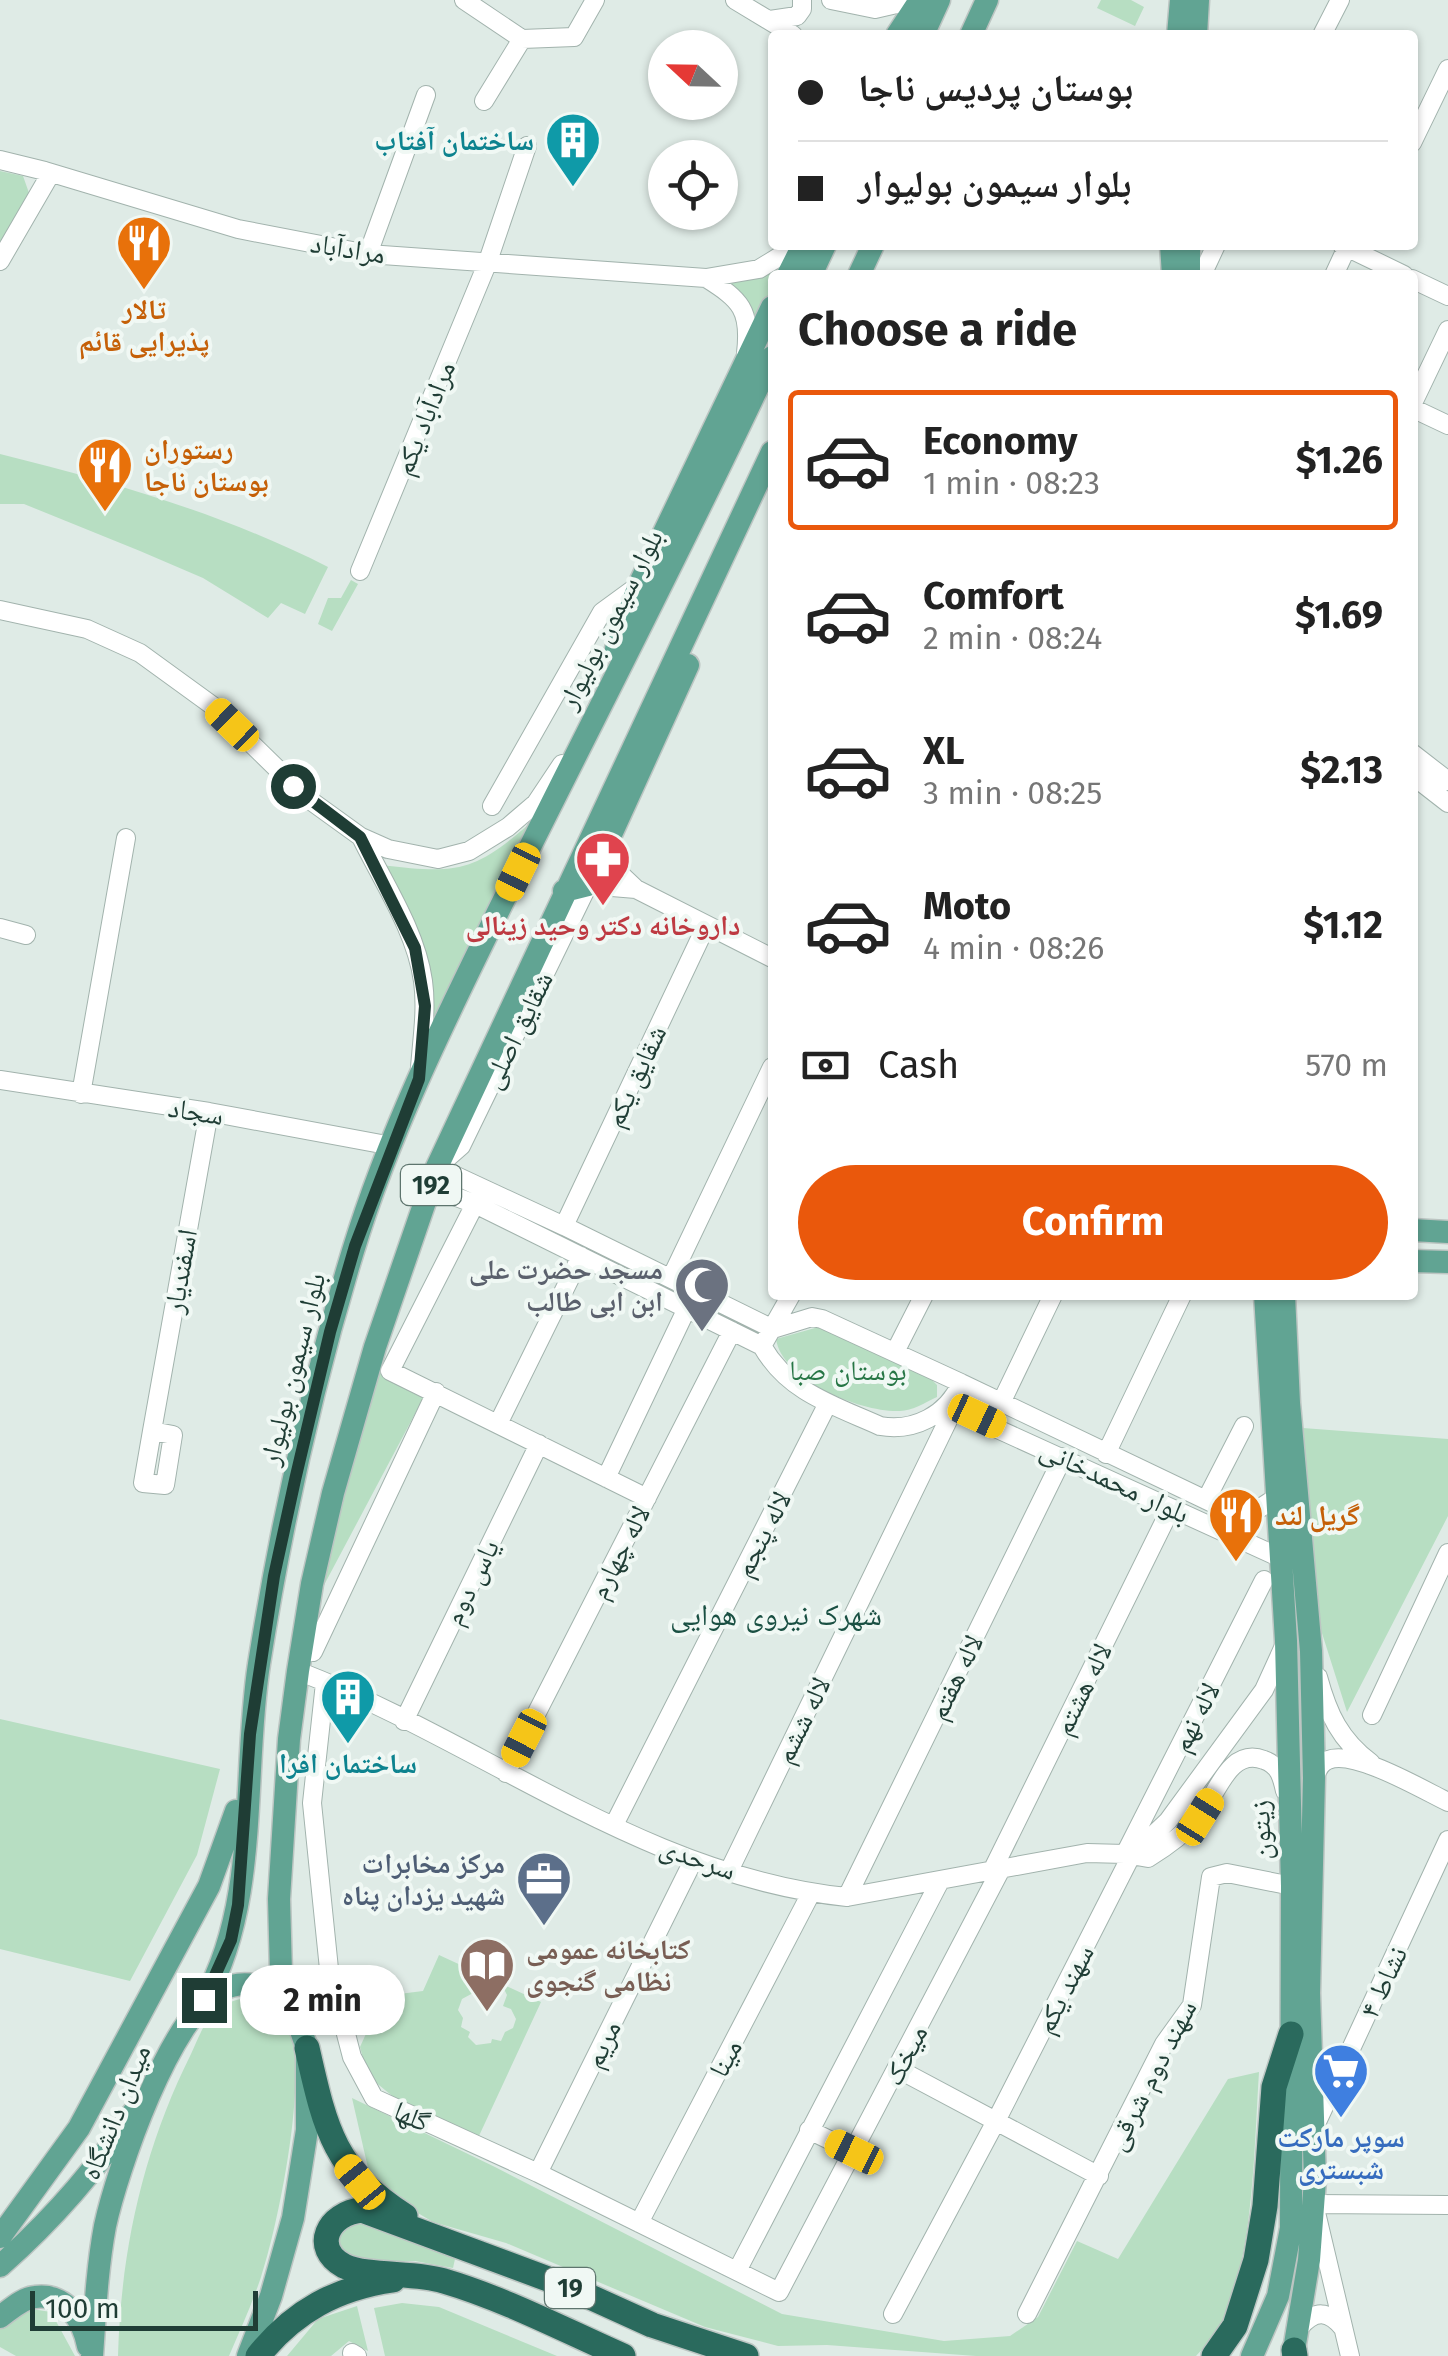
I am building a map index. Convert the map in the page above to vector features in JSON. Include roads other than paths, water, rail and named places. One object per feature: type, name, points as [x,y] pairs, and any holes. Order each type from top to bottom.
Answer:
[{"type":"highway","points":[[1214,2356],[1235,2326],[1256,2260],[1265,2206],[1274,2087],[1290,2034]]},
{"type":"highway","points":[[308,2048],[324,2117],[342,2160],[385,2203],[463,2247]]},
{"type":"highway","name":"19","points":[[622,2356],[460,2286],[420,2276],[348,2268],[334,2259],[328,2247],[328,2231],[346,2212],[362,2210],[564,2285],[652,2324],[746,2356]]},
{"type":"highway","points":[[258,2356],[294,2318],[325,2298],[377,2282],[420,2276]]},
{"type":"main road","points":[[900,30],[917,0]]},
{"type":"main road","points":[[925,30],[939,0]]},
{"type":"main road","points":[[973,30],[988,0]]},
{"type":"main road","points":[[1181,30],[1195,9]]},
{"type":"main road","points":[[590,722],[639,585],[768,316]]},
{"type":"main road","name":"بلوار سیمون بولیوار","points":[[204,2000],[231,1940],[238,1905],[250,1734],[274,1576],[325,1350],[355,1246],[419,1079],[590,722],[685,540],[768,366]]},
{"type":"main road","name":"192","points":[[292,2001],[281,1973],[279,1899],[288,1746],[306,1662],[312,1584],[333,1492],[375,1347],[434,1177],[768,460]]},
{"type":"main road","points":[[564,891],[588,885],[714,609],[735,530]]},
{"type":"main road","points":[[1418,1230],[1448,1232]]},
{"type":"main road","points":[[1418,1261],[1448,1262]]},
{"type":"main road","name":"زیتون","points":[[1252,2356],[1278,2296],[1290,2228],[1292,1886],[1286,1640],[1265,1300]]},
{"type":"main road","name":"زیتون","points":[[1284,1300],[1311,1651],[1314,1778],[1309,1992],[1316,2124],[1314,2204],[1295,2347]]},
{"type":"main road","points":[[1284,1322],[1297,1300]]},
{"type":"main road","points":[[0,2237],[79,2128],[209,1886],[237,1807],[250,1734]]},
{"type":"main road","points":[[204,2000],[223,1988],[245,1983],[273,1989],[292,2001],[308,2048],[307,2130],[293,2218],[271,2296],[248,2356]]},
{"type":"main road","name":"میدان دانشگاه","points":[[91,2356],[105,2227],[117,2183],[162,2068],[204,2000]]},
{"type":"main road","points":[[0,2266],[77,2191],[162,2068]]},
{"type":"main road","points":[[0,2316],[35,2297],[56,2302],[76,2313],[85,2328],[91,2356]]},
{"type":"street","points":[[464,0],[522,39],[574,37],[595,0]]},
{"type":"street","points":[[735,0],[785,30]]},
{"type":"street","points":[[770,20],[798,16],[802,0]]},
{"type":"street","points":[[830,0],[875,9],[917,0]]},
{"type":"street","points":[[1325,30],[1340,0]]},
{"type":"street","points":[[484,100],[522,39]]},
{"type":"street","points":[[1418,131],[1448,69]]},
{"type":"street","points":[[368,254],[426,95]]},
{"type":"street","name":"مرادآباد یکم","points":[[360,572],[487,264],[528,146]]},
{"type":"street","name":"مرادآباد","points":[[0,160],[238,229],[368,254],[706,278],[759,270],[792,250]]},
{"type":"street","points":[[0,261],[51,173]]},
{"type":"street","points":[[1357,250],[1395,270]]},
{"type":"street","points":[[706,278],[736,298],[744,311],[749,332],[745,368]]},
{"type":"street","points":[[1418,282],[1448,296]]},
{"type":"street","points":[[1418,393],[1448,330]]},
{"type":"street","points":[[1418,409],[1448,425]]},
{"type":"street","points":[[492,806],[602,612],[639,585]]},
{"type":"street","points":[[0,610],[86,629],[140,653],[194,690],[293,786],[360,837],[412,855],[438,858],[469,851],[508,827],[536,804],[590,722]]},
{"type":"street","points":[[1418,757],[1448,781]]},
{"type":"street","points":[[1418,780],[1448,803]]},
{"type":"street","points":[[360,837],[415,948],[425,1006],[419,1079]]},
{"type":"street","points":[[81,1094],[126,838]]},
{"type":"street","points":[[607,842],[616,870],[636,890],[768,956]]},
{"type":"street","points":[[588,885],[636,890]]},
{"type":"street","name":"شقایق اصلی","points":[[434,1177],[460,1146],[588,885]]},
{"type":"street","name":"شقایق یکم","points":[[564,1226],[706,926]]},
{"type":"street","points":[[0,928],[26,936]]},
{"type":"street","points":[[670,1278],[768,1075]]},
{"type":"street","name":"سجاد","points":[[0,1080],[209,1112],[392,1146]]},
{"type":"street","name":"اسفندیار","points":[[152,1430],[209,1112]]},
{"type":"street","points":[[434,1177],[475,1204],[762,1346],[775,1369],[828,1403],[895,1429],[951,1407]]},
{"type":"street","points":[[434,1177],[564,1226],[773,1329]]},
{"type":"street","points":[[475,1204],[390,1370],[646,1498]]},
{"type":"street","points":[[498,1424],[581,1256]]},
{"type":"street","points":[[762,1346],[788,1300]]},
{"type":"street","points":[[896,1352],[922,1300]]},
{"type":"street","points":[[1001,1403],[1051,1300]]},
{"type":"street","points":[[1106,1454],[1180,1300]]},
{"type":"street","points":[[606,1478],[687,1308]]},
{"type":"street","name":"بلوار محمدخانی","points":[[773,1329],[812,1317],[822,1319],[1229,1511],[1254,1512],[1277,1497]]},
{"type":"street","name":"لاله چهارم","points":[[506,1772],[732,1330]]},
{"type":"street","name":"لاله ششم","points":[[729,1871],[961,1383]]},
{"type":"street","points":[[306,1662],[436,1392]]},
{"type":"street","name":"لاله پنجم","points":[[614,1825],[828,1403]]},
{"type":"street","name":"بلوار محمدخانی","points":[[951,1407],[1283,1559]]},
{"type":"street","points":[[1210,1526],[1223,1516],[1213,1503],[1244,1426]]},
{"type":"street","name":"یاس دوم","points":[[404,1721],[539,1444]]},
{"type":"street","name":"لاله هفتم","points":[[847,1897],[1062,1457]]},
{"type":"street","name":"لاله هشتم","points":[[996,1870],[1171,1508]]},
{"type":"street","points":[[1372,1715],[1448,1553]]},
{"type":"street","name":"لاله نهم","points":[[1128,1855],[1264,1580]]},
{"type":"street","points":[[1128,1855],[1168,1821],[1264,1690],[1286,1640]]},
{"type":"street","points":[[1311,1651],[1327,1710],[1354,1751],[1380,1769],[1448,1802]]},
{"type":"street","name":"سرحدی","points":[[306,1662],[324,1683],[614,1825],[693,1861],[811,1893],[847,1897],[1087,1854],[1148,1858],[1200,1817],[1230,1769],[1247,1758],[1268,1761],[1276,1767],[1289,1804]]},
{"type":"street","name":"گلها","points":[[324,1683],[314,1778],[315,1837],[329,1968],[360,2078],[374,2098],[538,2173],[779,2292]]},
{"type":"street","points":[[1314,1778],[1322,1764],[1332,1758],[1380,1769]]},
{"type":"street","name":"نشاط ۴","points":[[1316,2124],[1448,1840]]},
{"type":"street","name":"سهند يكم","points":[[893,2314],[996,2122],[1128,1855]]},
{"type":"street","name":"مریم","points":[[538,2173],[693,1861]]},
{"type":"street","name":"میخک","points":[[779,2292],[898,2069],[996,1870]]},
{"type":"street","name":"سهند دوم شرقی","points":[[1100,2176],[1164,2044],[1192,2005],[1212,1877],[1227,1873],[1292,1886]]},
{"type":"street","name":"میخک","points":[[737,2271],[940,1880]]},
{"type":"street","name":"مینا","points":[[639,2223],[811,1893]]},
{"type":"street","points":[[898,2069],[1100,2176],[1027,2314]]},
{"type":"street","points":[[808,2130],[854,2152]]},
{"type":"street","points":[[1350,2356],[1314,2204],[1448,2205]]},
{"type":"street","points":[[1295,2347],[1309,2316],[1318,2313],[1336,2320],[1344,2330]]},
{"type":"place","name":"ساختمان آفتاب","points":[[573,189]]},
{"type":"place","name":"تالار پذیرایی قائم","points":[[144,292]]},
{"type":"place","name":"رستوران بوستان ناجا","points":[[105,514]]},
{"type":"place","name":"داروخانه دکتر وحید زینالی","points":[[603,908]]},
{"type":"place","name":"مسجد حضرت علی ابن ابی طالب","points":[[702,1334]]},
{"type":"place","name":"گریل لند","points":[[1236,1564]]},
{"type":"place","name":"ساختمان افرا","points":[[348,1746]]},
{"type":"place","name":"مرکز مخابرات شهید یزدان پناه","points":[[544,1928]]},
{"type":"place","name":"کتابخانه عمومی نظامی گنجوی","points":[[487,2014]]},
{"type":"place","name":"سوپر مارکت شبستری","points":[[1341,2120]]},
{"type":"district","name":"شهرک نیروی هوایی","points":[[776,1615]]},
{"type":"park label","name":"بوستان صبا","points":[[848,1370]]}]
